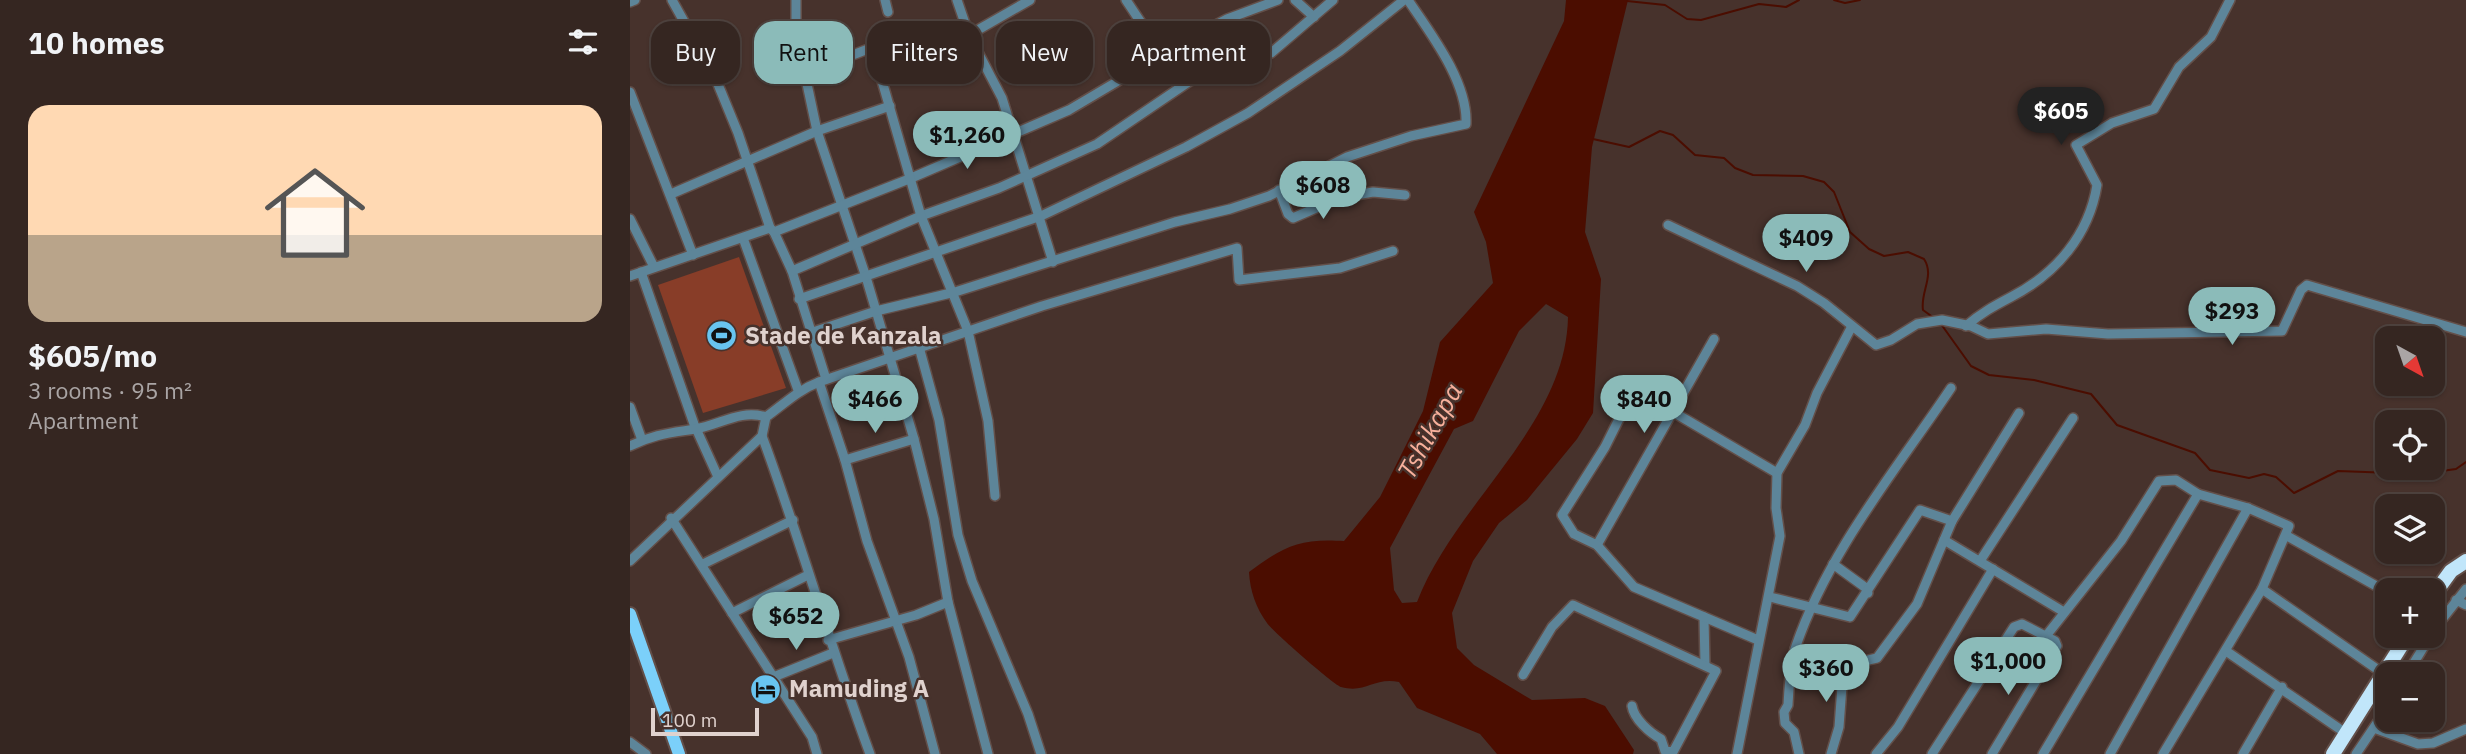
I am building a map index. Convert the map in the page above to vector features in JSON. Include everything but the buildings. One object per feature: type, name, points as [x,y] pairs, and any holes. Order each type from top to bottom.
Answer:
[{"type":"highway","points":[[2445,579],[2451,571],[2466,561]]},
{"type":"highway","points":[[2333,754],[2375,689]]},
{"type":"main road","points":[[630,614],[678,754]]},
{"type":"street","points":[[630,2],[635,0]]},
{"type":"street","points":[[672,0],[715,77],[772,230],[792,271],[867,541],[909,657],[934,754]]},
{"type":"street","points":[[796,0],[796,21]]},
{"type":"street","points":[[885,0],[888,12]]},
{"type":"street","points":[[957,0],[964,21]]},
{"type":"street","points":[[982,27],[1030,0]]},
{"type":"street","points":[[1126,0],[1140,21]]},
{"type":"street","points":[[1223,21],[1278,0]]},
{"type":"street","points":[[1295,0],[1314,17]]},
{"type":"street","points":[[792,271],[921,216],[1027,176],[1097,144],[1190,81],[1271,53],[1333,0]]},
{"type":"street","points":[[799,299],[1041,216],[1186,147],[1248,113],[1358,39],[1406,0],[1453,75],[1464,102],[1466,124],[1410,136],[1347,157],[1279,190],[1230,209],[1175,222],[955,292],[876,311],[810,333]]},
{"type":"street","points":[[1966,326],[1990,307],[2031,285],[2066,256],[2078,237],[2097,185],[2076,145],[2112,123],[2154,110],[2179,67],[2211,37],[2230,0]]},
{"type":"street","points":[[982,61],[1002,98],[1037,215],[1041,216],[1053,262]]},
{"type":"street","points":[[807,84],[817,131],[866,277],[914,439],[934,519],[948,602],[988,754]]},
{"type":"street","points":[[883,84],[921,216],[935,254],[955,292],[968,331],[988,421],[995,496]]},
{"type":"street","points":[[718,477],[633,274],[772,230],[909,180],[1069,110],[1112,84]]},
{"type":"street","points":[[630,92],[693,256]]},
{"type":"street","points":[[671,194],[817,131],[890,106]]},
{"type":"street","points":[[1279,190],[1288,214],[1293,218],[1331,200],[1348,196],[1373,192],[1405,195]]},
{"type":"street","points":[[630,219],[654,267]]},
{"type":"street","points":[[1668,225],[1797,286],[1824,303],[1851,328],[1880,345],[1908,328],[1942,320],[1988,334],[2046,328],[2108,334],[2282,331],[2301,289],[2307,285],[2466,332]]},
{"type":"street","points":[[743,238],[798,390]]},
{"type":"street","points":[[870,754],[832,653],[793,520],[762,436],[766,417],[790,401],[798,390],[822,381],[968,331],[1237,247],[1239,280],[1339,268],[1392,251]]},
{"type":"street","points":[[1737,754],[1780,536],[1776,508],[1777,472],[1805,425],[1817,393],[1851,328]]},
{"type":"street","points":[[1597,545],[1674,414],[1714,339]]},
{"type":"street","points":[[919,347],[939,420],[958,535],[1041,754]]},
{"type":"street","points":[[1799,754],[1794,732],[1785,723],[1784,712],[1788,705],[1795,649],[1812,607],[1833,564],[1951,388]]},
{"type":"street","points":[[1758,640],[1634,587],[1597,545],[1574,534],[1562,516],[1605,447],[1632,391],[1636,390],[1777,472]]},
{"type":"street","points":[[630,407],[642,440]]},
{"type":"street","points":[[630,446],[668,430],[696,429],[751,412],[766,417]]},
{"type":"street","points":[[1795,649],[1869,663],[1877,658],[1917,604],[1952,521],[2019,412]]},
{"type":"street","points":[[1980,561],[2073,418]]},
{"type":"street","points":[[630,561],[671,518],[762,436]]},
{"type":"street","points":[[845,460],[914,439]]},
{"type":"street","points":[[2046,636],[2121,541],[2159,481],[2176,480],[2199,494],[2248,508],[2289,526],[2287,536],[2262,589],[2163,754]]},
{"type":"street","points":[[2043,754],[2199,494]]},
{"type":"street","points":[[2110,754],[2248,508]]},
{"type":"street","points":[[1770,597],[1850,617],[1920,510],[1952,521]]},
{"type":"street","points":[[671,518],[703,564],[771,678],[812,737],[817,754]]},
{"type":"street","points":[[703,564],[793,520]]},
{"type":"street","points":[[2287,536],[2375,585]]},
{"type":"street","points":[[1944,540],[2064,612]]},
{"type":"street","points":[[1833,564],[1866,588],[1868,593]]},
{"type":"street","points":[[1876,754],[1898,727],[1993,569]]},
{"type":"street","points":[[732,613],[808,575]]},
{"type":"street","points":[[2262,589],[2375,668]]},
{"type":"street","points":[[2445,616],[2466,589]]},
{"type":"street","points":[[2456,600],[2466,606]]},
{"type":"street","points":[[828,640],[896,621],[948,602]]},
{"type":"street","points":[[1523,675],[1552,627],[1573,605],[1716,671],[1673,752],[1665,751],[1661,739],[1633,713],[1632,706]]},
{"type":"street","points":[[1704,617],[1705,665]]},
{"type":"street","points":[[1932,754],[2014,627],[2022,624],[2046,636],[2057,646],[1992,754]]},
{"type":"street","points":[[2226,651],[2283,687],[2347,734]]},
{"type":"street","points":[[771,678],[832,653]]},
{"type":"street","points":[[1830,754],[1839,727],[1844,659]]},
{"type":"street","points":[[2243,754],[2283,687]]},
{"type":"street","points":[[2356,754],[2375,728]]},
{"type":"street","points":[[2386,732],[2418,744],[2433,743],[2466,729]]},
{"type":"street","points":[[630,742],[646,754]]},
{"type":"shaded area","name":"Stade de Kanzala","points":[[739,257],[786,388],[703,413],[658,285]]},
{"type":"water","name":"Tshikapa","points":[[1566,0],[1628,0],[1592,147],[1585,232],[1601,279],[1593,413],[1577,439],[1527,500],[1499,523],[1473,561],[1452,613],[1457,648],[1474,665],[1532,700],[1585,698],[1605,706],[1634,750],[1633,754],[1497,754],[1480,734],[1417,708],[1399,682],[1382,682],[1350,689],[1341,687],[1303,657],[1267,623],[1252,593],[1249,572],[1293,546],[1316,541],[1344,541],[1380,497],[1423,411],[1440,342],[1493,283],[1486,242],[1474,212],[1564,21]],"holes":[[[1546,304],[1568,317],[1562,356],[1549,394],[1529,429],[1456,531],[1434,566],[1417,602],[1402,603],[1394,590],[1390,548],[1454,429],[1473,421],[1519,331]]]},
{"type":"waterway","points":[[1627,1],[1665,5],[1687,19],[1701,20],[1759,4],[1786,7],[1799,0]]},
{"type":"waterway","points":[[1834,0],[1845,3],[1860,0]]},
{"type":"waterway","points":[[1593,139],[1629,147],[1660,131],[1673,135],[1695,155],[1724,158],[1735,168],[1753,175],[1803,176],[1824,182],[1834,192],[1850,232],[1869,249],[1884,256],[1908,252],[1924,259],[1928,278],[1923,310],[1934,318]]},
{"type":"waterway","points":[[1941,324],[1971,366],[1989,375],[2034,380],[2091,394],[2117,425],[2195,453],[2210,470],[2249,478],[2264,474],[2276,477],[2294,493],[2338,471],[2420,474],[2456,469],[2466,462]]},
{"type":"place","name":"Stade de Kanzala","points":[[722,336]]},
{"type":"place","name":"Mamuding A","points":[[766,689]]}]
